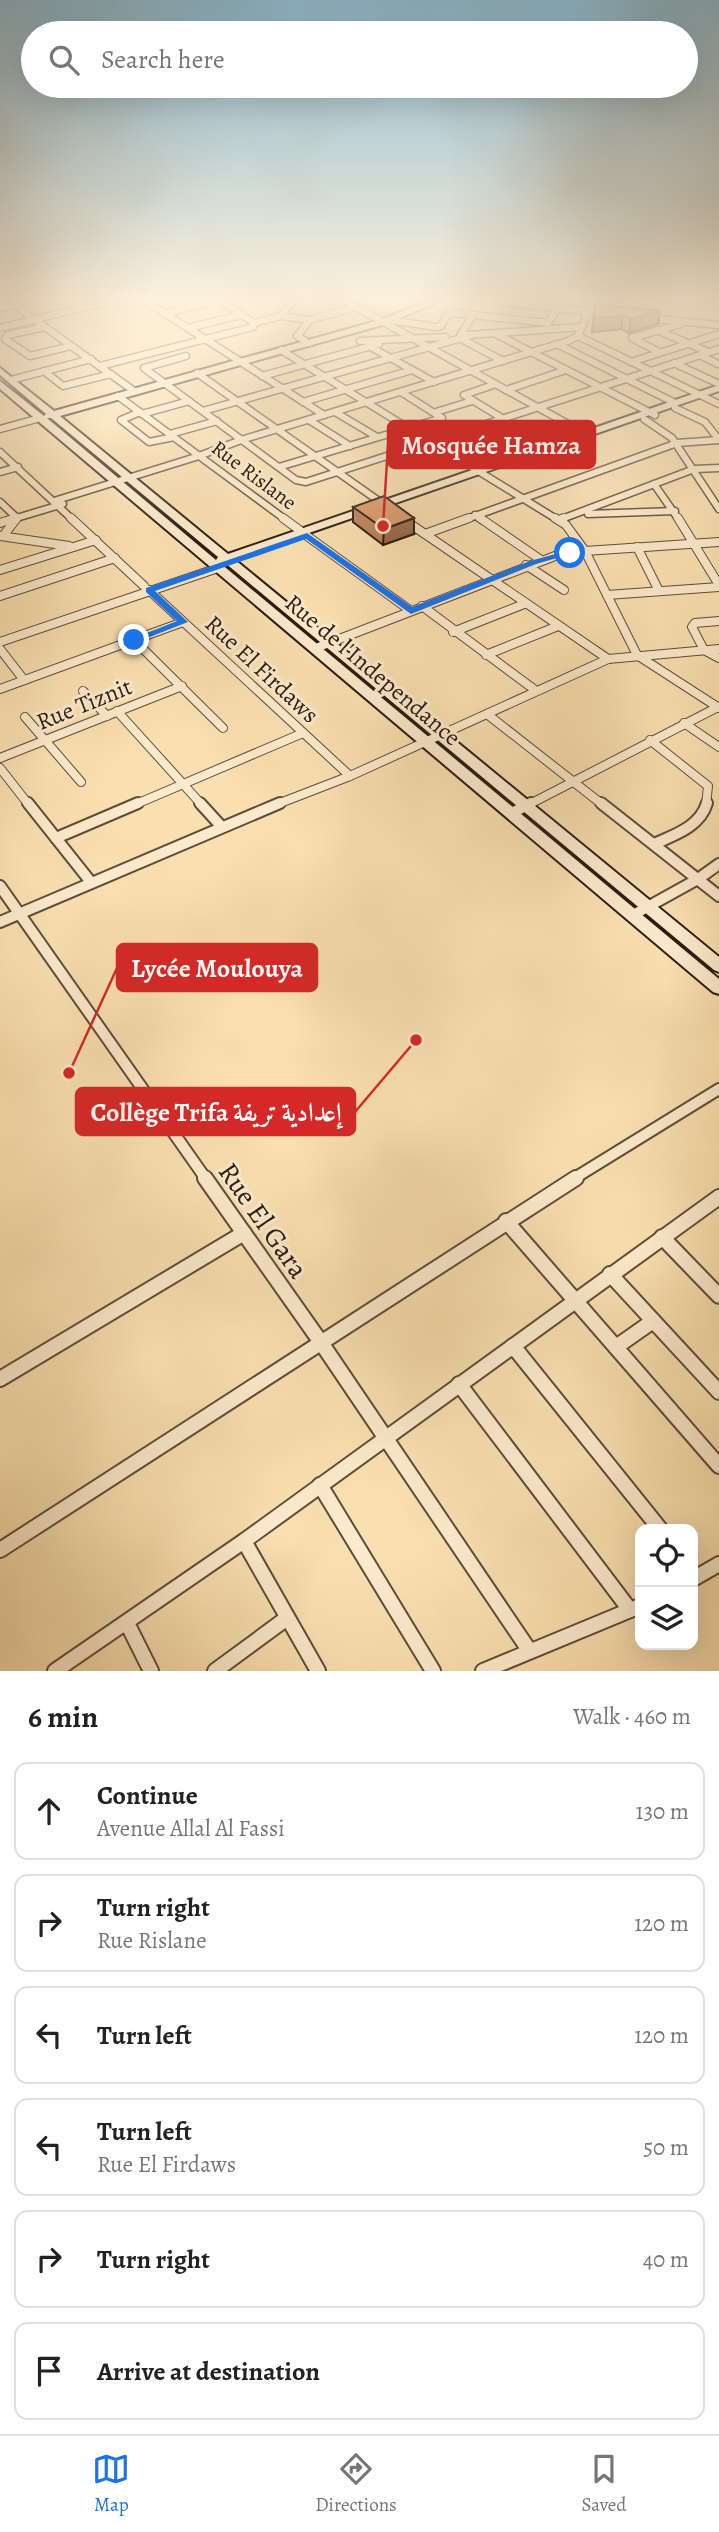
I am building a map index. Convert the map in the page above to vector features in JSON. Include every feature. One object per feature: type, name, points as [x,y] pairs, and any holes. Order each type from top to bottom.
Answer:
[{"type":"main road","points":[[46,416],[173,380]]},
{"type":"main road","name":"Rue de l'Independance","points":[[6,382],[122,482],[222,563],[328,643],[719,966]]},
{"type":"main road","points":[[222,563],[649,415],[719,388]]},
{"type":"main road","points":[[481,473],[586,434],[649,415]]},
{"type":"main road","name":"Rue de l'Independance","points":[[222,563],[316,648],[719,988]]},
{"type":"street","points":[[55,380],[63,386],[87,380]]},
{"type":"street","points":[[119,380],[134,391]]},
{"type":"street","points":[[160,380],[303,482],[505,420],[622,380]]},
{"type":"street","points":[[207,380],[489,580],[608,659]]},
{"type":"street","points":[[268,380],[324,415]]},
{"type":"street","points":[[203,411],[309,380]]},
{"type":"street","points":[[330,380],[559,520],[576,536],[585,551],[637,655],[718,708]]},
{"type":"street","points":[[303,402],[377,380]]},
{"type":"street","points":[[429,380],[433,382]]},
{"type":"street","points":[[0,523],[241,440],[439,380]]},
{"type":"street","points":[[489,380],[586,434]]},
{"type":"street","points":[[506,390],[536,380]]},
{"type":"street","points":[[586,380],[649,415],[677,443],[719,509]]},
{"type":"street","points":[[627,380],[705,422],[717,440],[719,449]]},
{"type":"street","points":[[669,380],[719,404]]},
{"type":"street","points":[[496,384],[464,395],[505,420]]},
{"type":"street","points":[[279,467],[442,418],[401,392]]},
{"type":"street","name":"Rue Rislane","points":[[118,396],[411,611]]},
{"type":"street","points":[[189,401],[121,418],[149,442],[217,421]]},
{"type":"street","points":[[436,412],[472,401]]},
{"type":"street","points":[[335,412],[377,437]]},
{"type":"street","points":[[0,429],[46,416]]},
{"type":"street","points":[[309,420],[350,446]]},
{"type":"street","points":[[135,431],[157,425]]},
{"type":"street","points":[[425,534],[677,443],[717,440]]},
{"type":"street","name":"Rue El Firdaws","points":[[0,452],[350,776]]},
{"type":"street","points":[[0,472],[18,467]]},
{"type":"street","points":[[559,520],[694,469],[719,468]]},
{"type":"street","points":[[607,595],[719,586],[696,544],[654,484]]},
{"type":"street","points":[[708,492],[719,492]]},
{"type":"street","points":[[0,502],[16,518]]},
{"type":"street","points":[[578,515],[674,512]]},
{"type":"street","points":[[475,515],[541,560]]},
{"type":"street","points":[[1,536],[16,518]]},
{"type":"street","points":[[1,536],[73,547]]},
{"type":"street","points":[[0,570],[96,540]]},
{"type":"street","points":[[316,648],[541,560],[585,551],[719,542]]},
{"type":"street","points":[[637,547],[659,591]]},
{"type":"street","points":[[0,596],[115,558]]},
{"type":"street","points":[[0,561],[18,564]]},
{"type":"street","points":[[0,635],[222,563]]},
{"type":"street","points":[[708,564],[719,563]]},
{"type":"street","points":[[526,565],[564,590]]},
{"type":"street","points":[[0,642],[147,588]]},
{"type":"street","points":[[453,632],[524,604]]},
{"type":"street","points":[[422,606],[453,632],[535,691]]},
{"type":"street","points":[[719,621],[692,625],[704,650],[719,658]]},
{"type":"street","points":[[0,688],[183,622]]},
{"type":"street","points":[[486,656],[558,626]]},
{"type":"street","points":[[134,640],[222,728]]},
{"type":"street","points":[[0,649],[24,680]]},
{"type":"street","points":[[0,922],[221,826],[350,776],[608,659],[719,649]]},
{"type":"street","name":"Rue Tiznit","points":[[0,758],[181,686]]},
{"type":"street","points":[[83,691],[107,716]]},
{"type":"street","points":[[512,813],[650,740],[718,708]]},
{"type":"street","points":[[117,711],[221,826]]},
{"type":"street","points":[[487,714],[719,895]]},
{"type":"street","points":[[25,717],[81,782]]},
{"type":"street","points":[[684,723],[719,747]]},
{"type":"street","points":[[56,838],[303,733]]},
{"type":"street","points":[[650,740],[708,786],[709,798],[699,820],[654,844]]},
{"type":"street","points":[[0,768],[90,881]]},
{"type":"street","points":[[633,915],[698,879],[719,864]]},
{"type":"street","name":"Rue El Gara","points":[[0,886],[320,1341],[528,1650]]},
{"type":"street","points":[[0,1550],[506,1221],[719,1089]]},
{"type":"street","points":[[55,1671],[244,1541],[719,1197]]},
{"type":"street","points":[[506,1221],[719,1466]]},
{"type":"street","points":[[0,1378],[244,1233]]},
{"type":"street","points":[[662,1237],[719,1296]]},
{"type":"street","points":[[610,1274],[719,1392]]},
{"type":"street","points":[[616,1347],[653,1321]]},
{"type":"street","points":[[513,1346],[656,1524]]},
{"type":"street","points":[[459,1384],[635,1608],[528,1650],[483,1671]]},
{"type":"street","points":[[320,1485],[433,1671]]},
{"type":"street","points":[[244,1541],[318,1671]]},
{"type":"street","points":[[698,1573],[719,1564]]},
{"type":"street","points":[[215,1671],[287,1618]]},
{"type":"street","points":[[127,1623],[151,1671]]},
{"type":"building","points":[[384,496],[414,518],[384,529],[353,507]]},
{"type":"place","name":"Mosquée Hamza","points":[[383,526]]},
{"type":"place","name":"Collège Trifa إعدادية تريفة","points":[[416,1040]]},
{"type":"place","name":"Lycée Moulouya","points":[[69,1073]]},
{"type":"route","points":[[134,640],[183,622],[149,590],[307,536],[411,611],[533,562],[570,553]]}]
